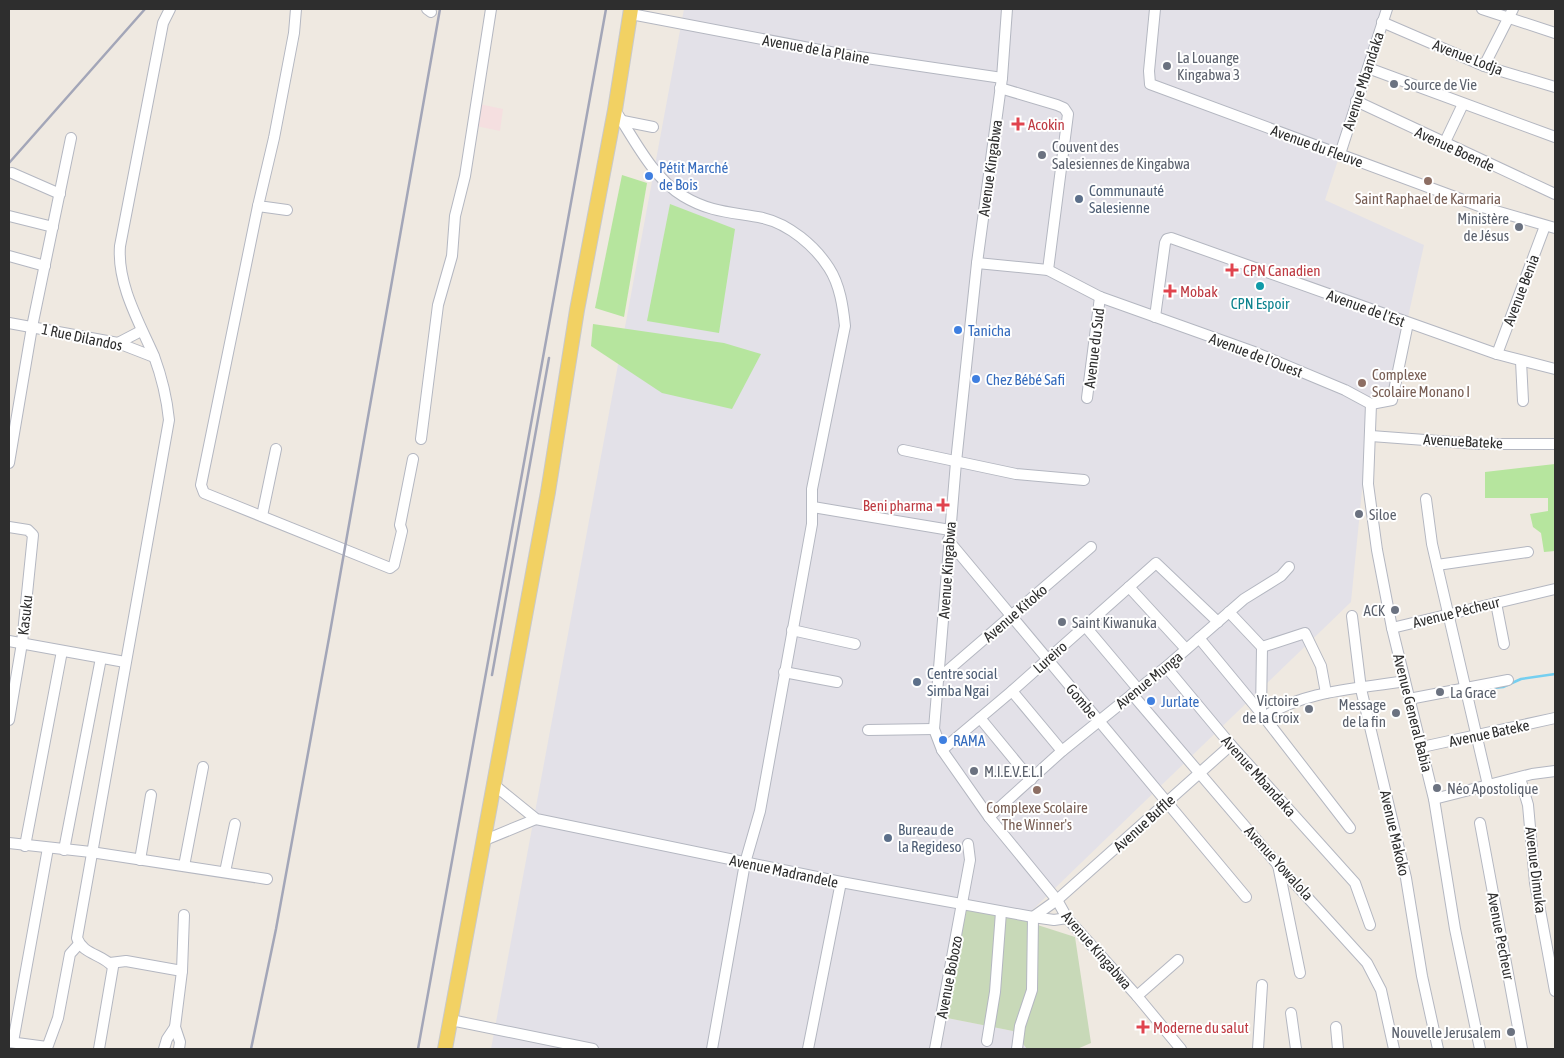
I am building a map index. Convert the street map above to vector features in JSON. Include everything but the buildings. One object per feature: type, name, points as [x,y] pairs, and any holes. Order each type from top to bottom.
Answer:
[{"type":"main road","points":[[445,1049],[546,502],[577,310],[619,116],[631,11]]},
{"type":"street","points":[[99,1049],[114,972],[110,963],[79,944],[77,938],[125,662],[170,420],[154,357],[141,331],[121,269],[120,246],[163,23],[170,9]]},
{"type":"street","points":[[296,9],[294,33],[274,138],[258,206],[201,485],[204,493],[211,498],[262,516],[390,568],[394,565],[402,531],[400,525],[414,459]]},
{"type":"street","points":[[421,439],[438,305],[452,256],[455,216],[465,176],[491,9]]},
{"type":"street","name":"Avenue Kingabwa","points":[[1007,9],[1001,83],[977,263],[956,462],[934,728],[942,750],[989,818],[1056,900],[1067,918],[1137,996],[1181,1049]]},
{"type":"street","name":"Avenue du Fleuve","points":[[1155,9],[1149,71],[1150,84],[1482,207],[1550,227]]},
{"type":"street","name":"Avenue Mbandaka","points":[[1340,154],[1387,9]]},
{"type":"street","points":[[1482,9],[1511,13],[1555,33]]},
{"type":"street","name":"Avenue de la Plaine","points":[[631,11],[809,49],[1001,83],[1064,108],[1068,114],[1068,130],[1060,167],[1048,270]]},
{"type":"street","points":[[1484,66],[1511,13]]},
{"type":"street","name":"Avenue Lodja","points":[[1382,22],[1484,66],[1555,87]]},
{"type":"street","points":[[1368,68],[1555,137]]},
{"type":"street","name":"Avenue Boende","points":[[1356,102],[1555,194]]},
{"type":"street","points":[[1444,144],[1462,104]]},
{"type":"street","points":[[619,116],[653,127]]},
{"type":"street","points":[[619,116],[661,178],[682,195],[709,210],[765,219],[780,224],[796,233],[829,268],[842,302],[845,326],[812,490],[813,507],[760,811],[746,863],[712,1049]]},
{"type":"street","points":[[9,463],[32,327],[71,138]]},
{"type":"street","points":[[12,173],[60,194]]},
{"type":"street","points":[[258,206],[287,210]]},
{"type":"street","points":[[9,216],[53,228]]},
{"type":"street","name":"Avenue Benia","points":[[1497,354],[1550,227]]},
{"type":"street","name":"Avenue de l'Est","points":[[1155,317],[1165,243],[1167,239],[1171,238],[1497,354],[1555,369]]},
{"type":"street","points":[[9,256],[46,266]]},
{"type":"street","name":"Avenue de l'Ouest","points":[[977,263],[1048,270],[1100,297],[1254,352],[1345,390],[1371,404]]},
{"type":"street","name":"Avenue du Sud","points":[[1087,398],[1100,297]]},
{"type":"street","name":"1 Rue Dilandos","points":[[9,323],[118,343],[154,357]]},
{"type":"street","points":[[1371,404],[1392,400],[1408,323]]},
{"type":"street","points":[[118,343],[141,331]]},
{"type":"street","points":[[1521,360],[1523,402]]},
{"type":"street","name":"Avenue General Babia","points":[[1371,404],[1371,436],[1368,463],[1370,504],[1392,628],[1434,799],[1455,929],[1480,1049]]},
{"type":"street","name":"AvenueBateke","points":[[1371,436],[1479,444],[1555,444]]},
{"type":"street","points":[[262,516],[276,449]]},
{"type":"street","points":[[902,450],[1016,474],[1084,480]]},
{"type":"street","points":[[1426,499],[1437,565],[1488,785]]},
{"type":"street","points":[[813,507],[949,535]]},
{"type":"street","name":"Kasuku","points":[[9,527],[28,530],[33,535],[22,643],[9,720]]},
{"type":"street","name":"Gombe","points":[[949,535],[1047,659],[1246,897]]},
{"type":"street","name":"Avenue Kitoko","points":[[939,678],[1091,547]]},
{"type":"street","points":[[1437,565],[1528,552]]},
{"type":"street","name":"Lureiro","points":[[942,750],[1012,691],[1156,563],[1218,622]]},
{"type":"street","name":"Avenue Munga","points":[[989,818],[1062,751],[1166,667],[1244,599],[1281,576],[1289,567]]},
{"type":"street","points":[[1129,587],[1186,649]]},
{"type":"street","name":"Avenue Pécheur","points":[[1392,628],[1448,613],[1555,589]]},
{"type":"street","points":[[1496,603],[1504,644]]},
{"type":"street","points":[[1229,612],[1262,647],[1262,715]]},
{"type":"street","name":"Avenue Makoko","points":[[1352,616],[1361,689],[1406,878],[1422,976],[1438,1049]]},
{"type":"street","name":"Avenue Yowalola","points":[[1084,626],[1200,773],[1375,975],[1381,990],[1394,1049]]},
{"type":"street","points":[[792,630],[855,644]]},
{"type":"street","points":[[1262,647],[1305,633],[1321,666],[1326,692]]},
{"type":"street","points":[[1199,638],[1350,828]]},
{"type":"street","points":[[9,641],[125,662]]},
{"type":"street","points":[[26,846],[62,651]]},
{"type":"street","points":[[64,850],[101,658]]},
{"type":"street","name":"Avenue Mbandaka","points":[[1166,667],[1231,745],[1355,883],[1370,925]]},
{"type":"street","points":[[784,672],[837,682]]},
{"type":"street","points":[[1410,699],[1508,680]]},
{"type":"street","points":[[1262,715],[1326,692],[1361,689],[1405,681]]},
{"type":"street","points":[[1012,691],[1062,751]]},
{"type":"street","points":[[980,718],[1031,780]]},
{"type":"street","name":"Avenue Bateke","points":[[1422,747],[1555,718]]},
{"type":"street","points":[[868,730],[934,728]]},
{"type":"street","name":"Avenue Buffle","points":[[1033,917],[1056,900],[1231,745]]},
{"type":"street","points":[[184,866],[203,767]]},
{"type":"street","points":[[1434,799],[1555,771]]},
{"type":"street","name":"Avenue Dimuka","points":[[1520,778],[1528,805],[1535,883],[1555,991]]},
{"type":"street","points":[[485,840],[536,819],[493,784]]},
{"type":"street","points":[[140,860],[152,795]]},
{"type":"street","name":"Avenue Madrandele","points":[[536,819],[746,863],[1001,912],[1054,920],[1067,918]]},
{"type":"street","name":"Avenue Pecheur","points":[[1480,823],[1522,1049]]},
{"type":"street","points":[[225,872],[235,824]]},
{"type":"street","points":[[9,843],[91,852],[267,879]]},
{"type":"street","name":"Avenue Bobozo","points":[[935,1049],[970,860],[968,844]]},
{"type":"street","points":[[48,848],[11,1042],[47,1048],[58,1018],[70,954],[79,944]]},
{"type":"street","points":[[1278,865],[1300,973]]},
{"type":"street","points":[[808,1049],[841,882]]},
{"type":"street","points":[[987,1041],[996,992],[1001,912]]},
{"type":"street","points":[[164,1049],[175,1027],[182,971],[184,915]]},
{"type":"street","points":[[1017,1049],[1020,1026],[1032,990],[1033,917]]},
{"type":"street","points":[[1137,996],[1178,960]]},
{"type":"street","points":[[110,963],[126,961],[182,971]]},
{"type":"street","points":[[1258,1049],[1262,985]]},
{"type":"street","points":[[1291,1013],[1296,1049]]},
{"type":"street","points":[[451,1020],[594,1049]]},
{"type":"street","points":[[175,1027],[180,1042],[179,1049]]},
{"type":"street","points":[[1336,1028],[1338,1049]]},
{"type":"shaded area","points":[[684,9],[1387,9],[1325,200],[1424,245],[1391,394],[1371,400],[1351,602],[1022,920],[947,1018],[1013,1031],[1027,1049],[491,1049]]},
{"type":"shaded area","points":[[479,104],[503,109],[500,131],[476,126]]},
{"type":"green space","points":[[622,175],[647,183],[624,317],[595,308]]},
{"type":"green space","points":[[670,204],[735,229],[719,333],[647,321]]},
{"type":"green space","points":[[593,324],[724,343],[761,354],[732,409],[662,393],[591,346]]},
{"type":"green space","points":[[1555,464],[1555,551],[1544,552],[1541,533],[1533,527],[1530,514],[1548,511],[1548,498],[1485,498],[1485,472]]},
{"type":"green space","points":[[966,909],[1022,920],[1075,937],[1091,1043],[1077,1049],[1027,1049],[1013,1031],[947,1018]]},
{"type":"waterway","points":[[1485,689],[1503,687],[1521,679],[1555,674]]},
{"type":"railway","points":[[9,163],[145,9]]},
{"type":"railway","points":[[251,1049],[276,929],[329,638],[440,9]]},
{"type":"railway","points":[[418,1049],[606,9]]},
{"type":"railway","points":[[492,675],[549,358]]},
{"type":"place","name":"La Louange Kingabwa 3","points":[[1167,66]]},
{"type":"place","name":"Source de Vie","points":[[1394,84]]},
{"type":"place","name":"Acokin","points":[[1018,124]]},
{"type":"place","name":"Couvent des Salesiennes de Kingabwa","points":[[1042,155]]},
{"type":"place","name":"Pétit Marché de Bois","points":[[649,176]]},
{"type":"place","name":"Saint Raphael de Karmaria","points":[[1428,181]]},
{"type":"place","name":"Communauté Salesienne","points":[[1079,199]]},
{"type":"place","name":"Ministère de Jésus","points":[[1519,227]]},
{"type":"place","name":"CPN Canadien","points":[[1232,270]]},
{"type":"place","name":"CPN Espoir","points":[[1260,286]]},
{"type":"place","name":"Mobak","points":[[1170,291]]},
{"type":"place","name":"Tanicha","points":[[958,330]]},
{"type":"place","name":"Chez Bébé Safi","points":[[976,379]]},
{"type":"place","name":"Complexe Scolaire Monano I","points":[[1362,383]]},
{"type":"place","name":"Beni pharma","points":[[943,505]]},
{"type":"place","name":"Siloe","points":[[1359,514]]},
{"type":"place","name":"ACK","points":[[1395,610]]},
{"type":"place","name":"Saint Kiwanuka","points":[[1062,622]]},
{"type":"place","name":"Centre social Simba Ngai","points":[[917,682]]},
{"type":"place","name":"La Grace","points":[[1440,692]]},
{"type":"place","name":"Jurlate","points":[[1151,701]]},
{"type":"place","name":"Victoire de la Croix","points":[[1309,709]]},
{"type":"place","name":"Message de la fin","points":[[1396,713]]},
{"type":"place","name":"RAMA","points":[[943,740]]},
{"type":"place","name":"M.I.E.V.E.L.I","points":[[974,771]]},
{"type":"place","name":"Néo Apostolique","points":[[1437,788]]},
{"type":"place","name":"Complexe Scolaire The Winner's","points":[[1037,790]]},
{"type":"place","name":"Bureau de la Regideso","points":[[888,838]]},
{"type":"place","name":"Moderne du salut","points":[[1143,1027]]},
{"type":"place","name":"Nouvelle Jerusalem","points":[[1511,1032]]}]
